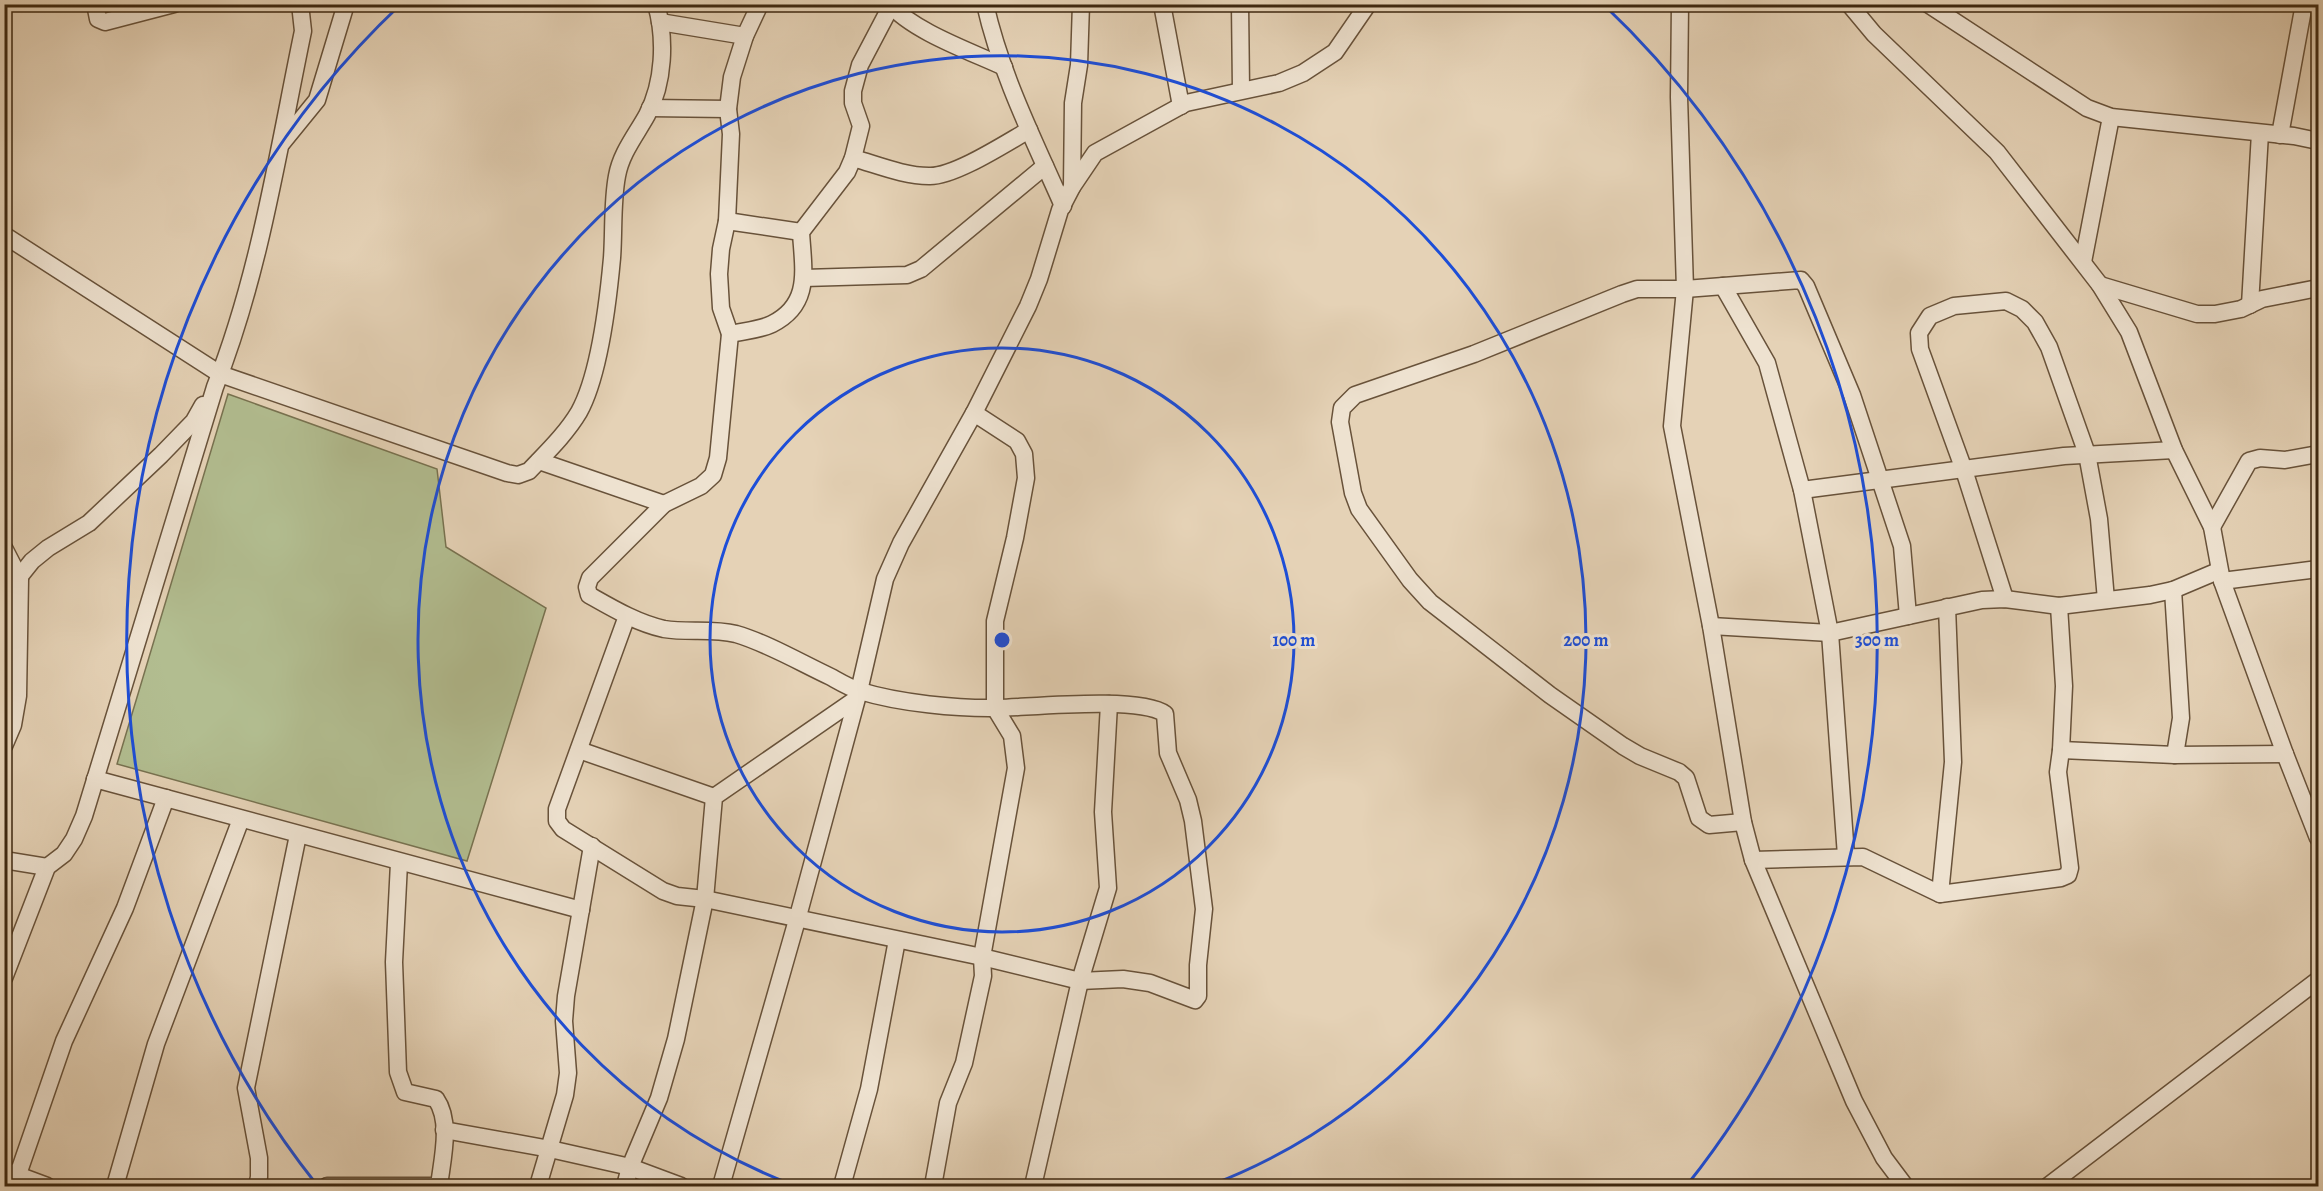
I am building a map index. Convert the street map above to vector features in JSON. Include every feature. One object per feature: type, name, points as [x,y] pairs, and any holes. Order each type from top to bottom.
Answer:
[{"type":"street","points":[[95,4],[98,19],[105,22],[174,4]]},
{"type":"street","points":[[4,978],[47,867],[64,854],[74,839],[95,779],[218,380],[241,315],[258,250],[303,32],[300,4]]},
{"type":"street","points":[[279,147],[317,100],[346,4]]},
{"type":"street","points":[[4,235],[218,380],[518,475],[529,471],[539,461],[577,414],[586,397],[599,348],[608,293],[617,176],[624,155],[650,108],[659,79],[662,56],[660,22],[656,4]]},
{"type":"street","points":[[627,616],[557,809],[557,821],[563,829],[663,891],[677,896],[705,899],[982,957],[1080,981],[1137,980],[1168,988],[1189,999],[1195,1000],[1198,996],[1198,965],[1204,909],[1193,821],[1188,800],[1168,753],[1165,714],[1157,708],[1109,704],[995,708],[927,704],[858,695],[790,657],[738,634],[715,630],[664,628],[627,616],[589,595],[587,587],[591,578],[664,504],[701,486],[713,475],[718,458],[730,334],[721,308],[719,274],[727,221],[731,134],[728,109],[732,77],[745,36],[760,4]]},
{"type":"street","points":[[985,4],[993,39],[1062,206]]},
{"type":"street","points":[[1072,187],[1073,103],[1079,65],[1081,4]]},
{"type":"street","points":[[1162,4],[1180,106]]},
{"type":"street","points":[[1240,4],[1241,90]]},
{"type":"street","points":[[722,1186],[858,695],[885,579],[901,543],[974,413],[1029,306],[1040,279],[1062,206],[1072,187],[1095,153],[1180,106],[1279,83],[1303,73],[1335,52],[1368,4]]},
{"type":"street","points":[[1680,4],[1678,98],[1685,289],[1672,426],[1711,626],[1743,822],[1753,861],[1854,1101],[1884,1158],[1905,1186]]},
{"type":"street","points":[[1850,4],[1874,34],[1997,152],[2100,285],[2129,332],[2174,450],[2212,527],[2220,576],[2285,754],[2319,838]]},
{"type":"street","points":[[1928,4],[2087,108],[2111,117],[2319,141]]},
{"type":"street","points":[[2280,135],[2304,4]]},
{"type":"street","points":[[730,334],[771,325],[789,312],[801,295],[804,278],[801,232],[847,172],[853,158],[861,126],[853,91],[860,65],[891,5],[919,26],[1004,67]]},
{"type":"street","points":[[660,22],[745,36]]},
{"type":"street","points":[[650,108],[728,109]]},
{"type":"street","points":[[2083,262],[2111,117]]},
{"type":"street","points":[[853,158],[931,177],[950,173],[1029,130]]},
{"type":"street","points":[[2250,304],[2260,133]]},
{"type":"street","points":[[804,278],[907,275],[921,269],[1045,166]]},
{"type":"street","points":[[727,221],[801,232]]},
{"type":"street","points":[[1743,822],[1709,825],[1699,818],[1686,778],[1679,772],[1623,746],[1550,695],[1430,602],[1410,580],[1359,508],[1353,492],[1340,422],[1342,408],[1355,395],[1474,354],[1637,289],[1685,289],[1801,280],[1806,286],[1851,395],[1902,546],[1908,616]]},
{"type":"street","points":[[2100,285],[2197,314],[2215,314],[2262,299],[2319,288]]},
{"type":"street","points":[[1723,286],[1767,363],[1802,490],[1830,633],[1846,856]]},
{"type":"street","points":[[2005,599],[1964,470],[1920,349],[1919,333],[1930,316],[1954,306],[2006,301],[2022,309],[2035,322],[2049,347],[2086,454],[2099,519],[2106,600]]},
{"type":"street","points":[[4,596],[20,579],[32,561],[88,523],[161,455],[194,420],[218,380]]},
{"type":"street","points":[[933,1186],[946,1112],[963,1063],[983,976],[982,957],[1016,768],[1012,736],[995,708],[995,621],[1015,538],[1026,478],[1024,454],[1017,441],[974,413]]},
{"type":"street","points":[[1802,490],[2086,454],[2174,450]]},
{"type":"street","points":[[2212,527],[2249,461],[2260,458],[2285,460],[2319,454]]},
{"type":"street","points":[[539,461],[664,504]]},
{"type":"street","points":[[4,548],[20,579],[18,696],[13,725],[4,746]]},
{"type":"street","points":[[1711,626],[1830,633],[1982,600],[2005,599],[2059,606],[2150,595],[2220,576],[2319,569]]},
{"type":"street","points":[[2173,590],[2181,718],[2175,755]]},
{"type":"street","points":[[1753,861],[1863,857],[1940,894],[2061,878],[2068,875],[2070,868],[2058,772],[2064,686],[2059,606]]},
{"type":"street","points":[[1940,894],[1953,762],[1947,607]]},
{"type":"street","points":[[625,1186],[630,1167],[670,1065],[705,899],[714,797],[858,695]]},
{"type":"street","points":[[1033,1186],[1080,981],[1108,888],[1103,812],[1109,704]]},
{"type":"street","points":[[579,750],[714,797]]},
{"type":"street","points":[[2061,750],[2175,755],[2285,754]]},
{"type":"street","points":[[95,779],[399,863],[580,910]]},
{"type":"street","points":[[47,1186],[12,1178],[64,1041],[125,908],[166,798]]},
{"type":"street","points":[[115,1186],[156,1044],[241,819]]},
{"type":"street","points":[[256,1186],[259,1177],[259,1158],[246,1088],[298,835]]},
{"type":"street","points":[[538,1186],[565,1095],[568,1073],[565,1013],[591,846]]},
{"type":"street","points":[[4,860],[47,867]]},
{"type":"street","points":[[327,1186],[439,1186],[444,1130],[442,1108],[436,1099],[405,1092],[398,1072],[394,962],[399,863]]},
{"type":"street","points":[[842,1186],[869,1089],[897,940]]},
{"type":"street","points":[[2048,1186],[2319,980]]},
{"type":"street","points":[[444,1130],[550,1149],[630,1167],[681,1186]]},
{"type":"green space","points":[[228,394],[437,469],[446,547],[546,608],[467,861],[117,764]]}]
